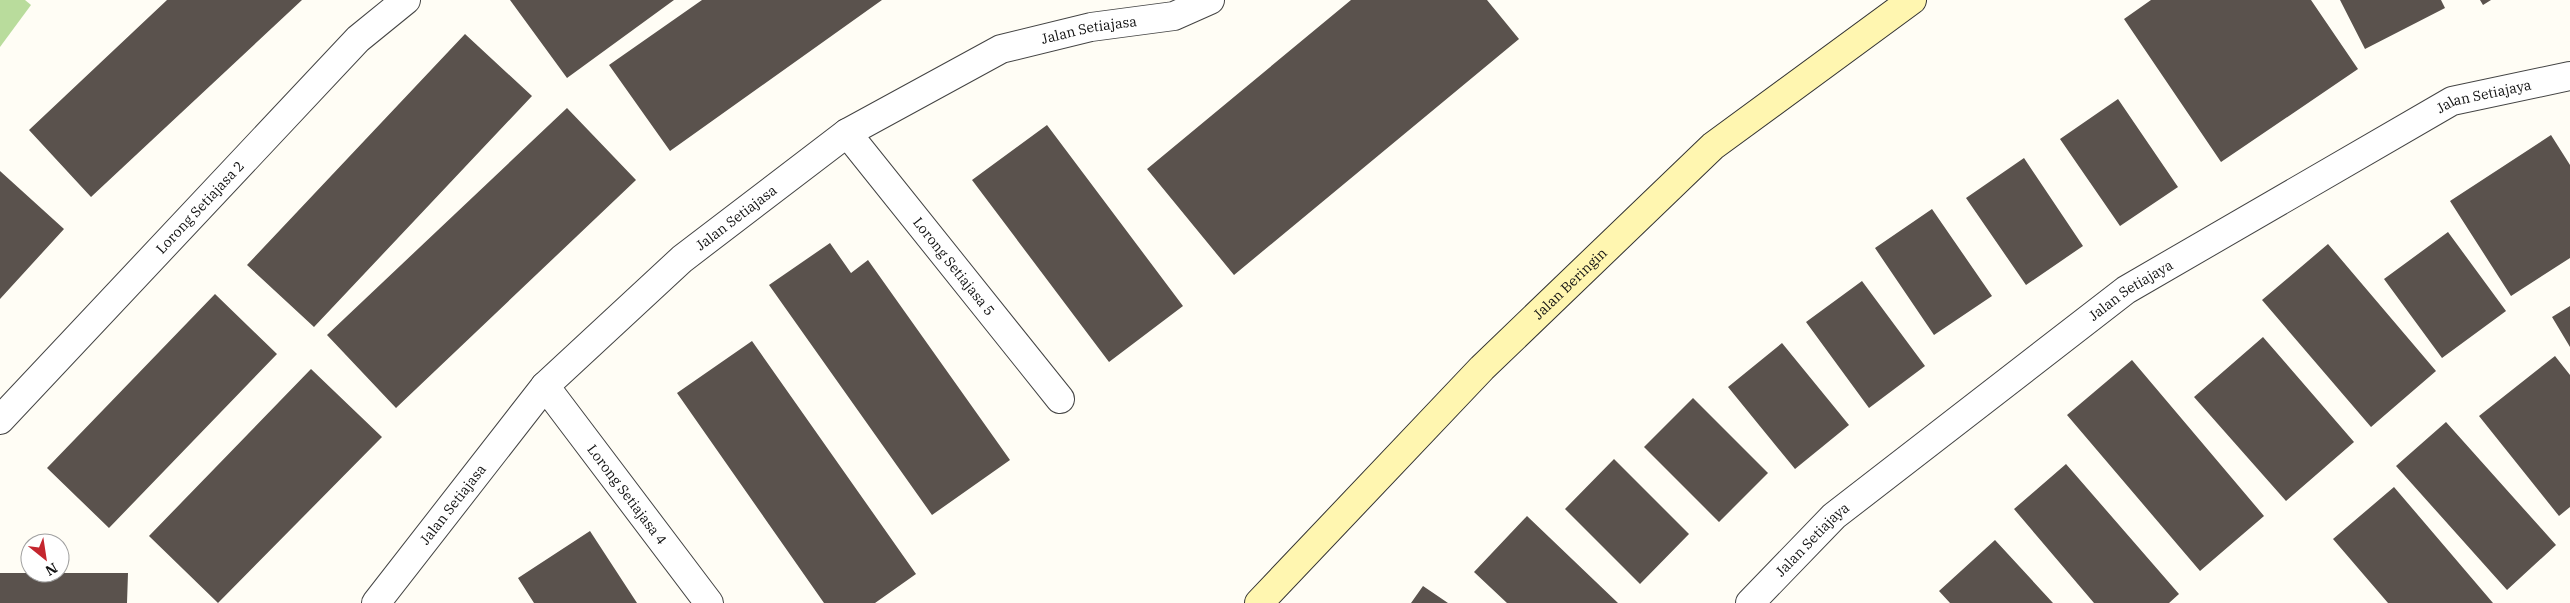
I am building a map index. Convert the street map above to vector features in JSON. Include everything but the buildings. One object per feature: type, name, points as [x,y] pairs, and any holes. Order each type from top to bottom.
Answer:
[{"type":"street","name":"Lorong Setiajasa 2","points":[[0,420],[358,39],[406,0]]},
{"type":"street","name":"Jalan Setiajasa","points":[[376,603],[545,386],[682,258],[848,133],[1001,49],[1091,27],[1174,16],[1210,0]]},
{"type":"street","name":"Jalan Beringin","points":[[1260,603],[1482,368],[1713,146],[1912,0]]},
{"type":"street","name":"Jalan Setiajaya","points":[[1750,603],[1834,516],[2126,290],[2452,101],[2570,76]]},
{"type":"street","name":"Lorong Setiajasa 5","points":[[848,133],[1060,399]]},
{"type":"street","name":"Lorong Setiajasa 4","points":[[545,386],[710,603]]},
{"type":"green space","points":[[0,0],[25,0],[31,5],[0,47]]}]
